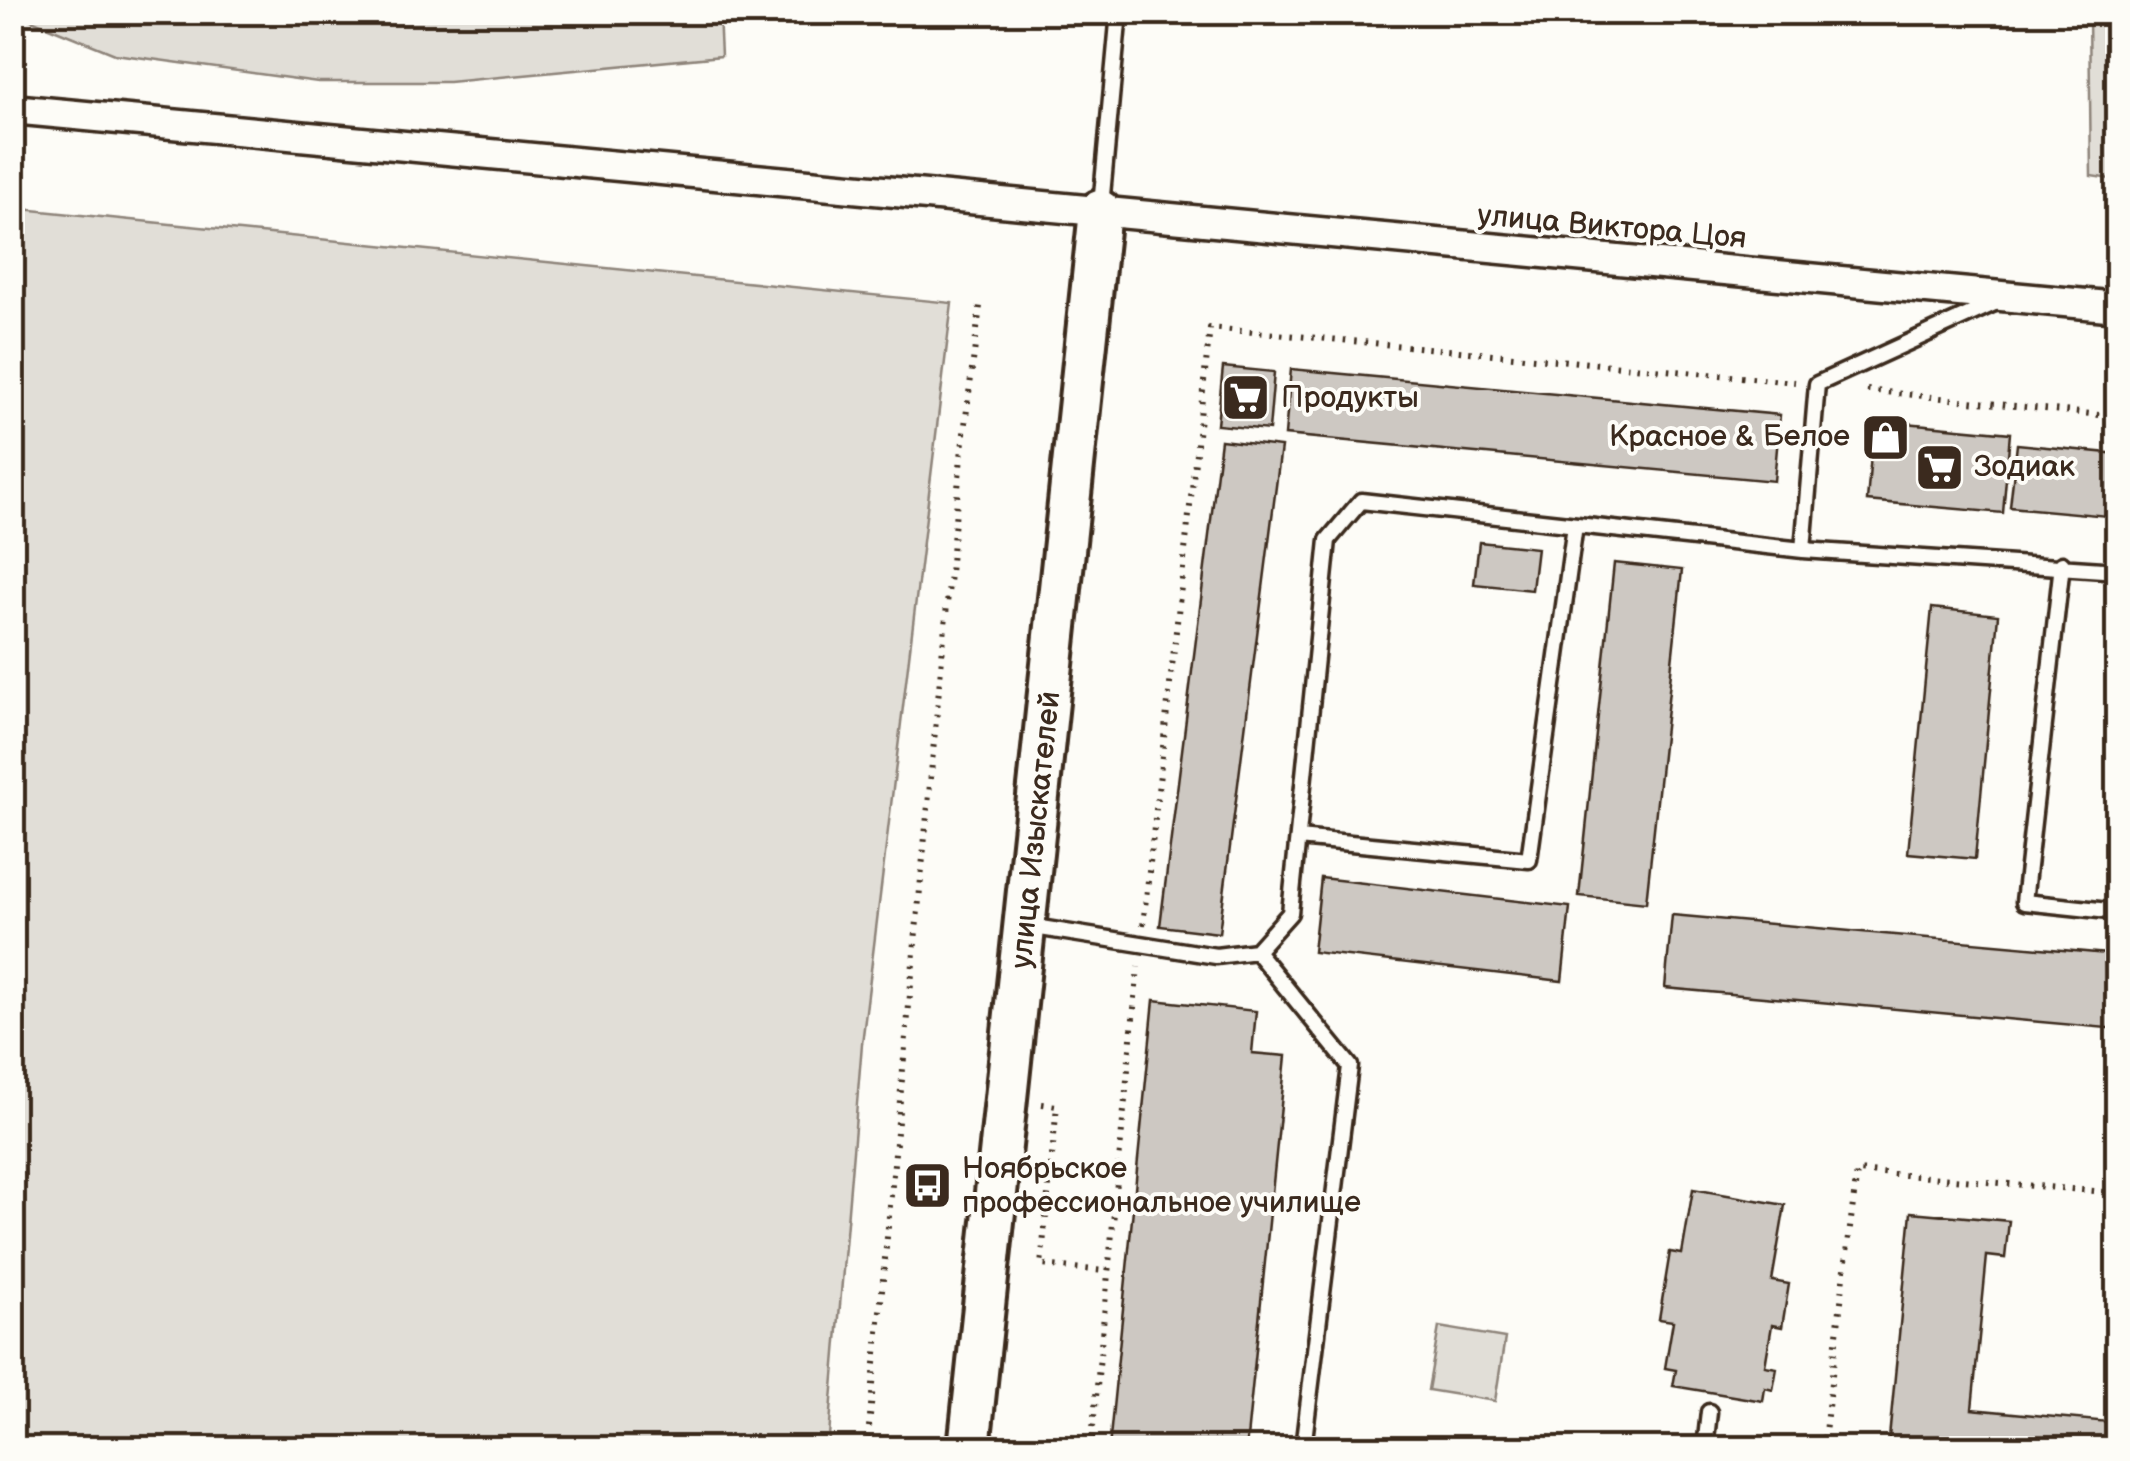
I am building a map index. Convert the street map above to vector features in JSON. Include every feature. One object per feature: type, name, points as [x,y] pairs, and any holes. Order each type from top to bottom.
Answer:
[{"type":"street","name":"улица Виктора Цоя","points":[[12,109],[2118,307]]},
{"type":"street","name":"улица Изыскателей","points":[[968,1448],[1027,926],[1100,211]]},
{"type":"lane","points":[[1100,211],[1118,12]]},
{"type":"lane","points":[[1804,550],[1817,384],[2011,296]]},
{"type":"lane","points":[[1027,926],[1216,956],[1256,951],[1290,913],[1328,540],[1361,502],[1804,550],[1952,562],[2062,564],[2118,571]]},
{"type":"lane","points":[[1298,838],[1529,860],[1575,525]]},
{"type":"lane","points":[[2062,564],[2024,902],[2118,912]]},
{"type":"lane","points":[[1256,951],[1350,1066],[1303,1448]]},
{"type":"lane","points":[[1705,1448],[1709,1412]]},
{"type":"path","points":[[867,1448],[961,457],[980,306]]},
{"type":"path","points":[[1092,1448],[1140,944],[1210,328],[1817,384],[2118,417]]},
{"type":"path","points":[[1005,1100],[1056,1106],[1042,1265],[1106,1271]]},
{"type":"path","points":[[1823,1448],[1857,1171],[2118,1193]]},
{"type":"shaded area","points":[[14,13],[719,13],[721,56],[449,82],[318,82],[115,54]]},
{"type":"shaded area","points":[[2089,13],[2117,13],[2117,180],[2091,176]]},
{"type":"shaded area","points":[[12,208],[952,303],[862,1044],[828,1448],[13,1448]]},
{"type":"shaded area","points":[[1439,1327],[1505,1338],[1495,1401],[1428,1390]]},
{"type":"building","name":"Продукты","points":[[1223,367],[1274,372],[1269,430],[1217,425]]},
{"type":"building","points":[[1291,369],[1780,415],[1774,481],[1285,435]]},
{"type":"building","name":"Зодиак","points":[[1874,420],[2010,433],[2003,513],[1867,501]]},
{"type":"building","points":[[1221,440],[1281,447],[1219,933],[1160,926]]},
{"type":"building","points":[[2017,444],[2118,454],[2118,517],[2010,507]]},
{"type":"building","points":[[1479,542],[1537,548],[1532,590],[1474,584]]},
{"type":"building","points":[[1614,563],[1682,570],[1646,903],[1579,896]]},
{"type":"building","points":[[1932,608],[1998,615],[1975,859],[1908,853]]},
{"type":"building","points":[[1321,878],[1570,907],[1562,981],[1313,952]]},
{"type":"building","points":[[1672,915],[2118,955],[2118,1029],[1665,988]]},
{"type":"building","points":[[1154,1000],[1256,1011],[1252,1053],[1286,1056],[1246,1448],[1109,1448]]},
{"type":"building","points":[[1693,1189],[1785,1205],[1772,1281],[1789,1284],[1782,1327],[1772,1325],[1765,1366],[1777,1368],[1773,1390],[1765,1388],[1763,1401],[1673,1386],[1676,1370],[1665,1368],[1673,1321],[1659,1319],[1670,1252],[1682,1254]]},
{"type":"building","points":[[1911,1212],[2009,1221],[2005,1258],[1987,1256],[1972,1409],[2108,1422],[2118,1327],[2118,1448],[1888,1448]]},
{"type":"place","name":"Продукты","points":[[1246,398]]},
{"type":"place","name":"Красное & Белое","points":[[1885,437]]},
{"type":"place","name":"Зодиак","points":[[1939,467]]},
{"type":"place","name":"Ноябрьское профессиональное училище","points":[[927,1186]]}]
